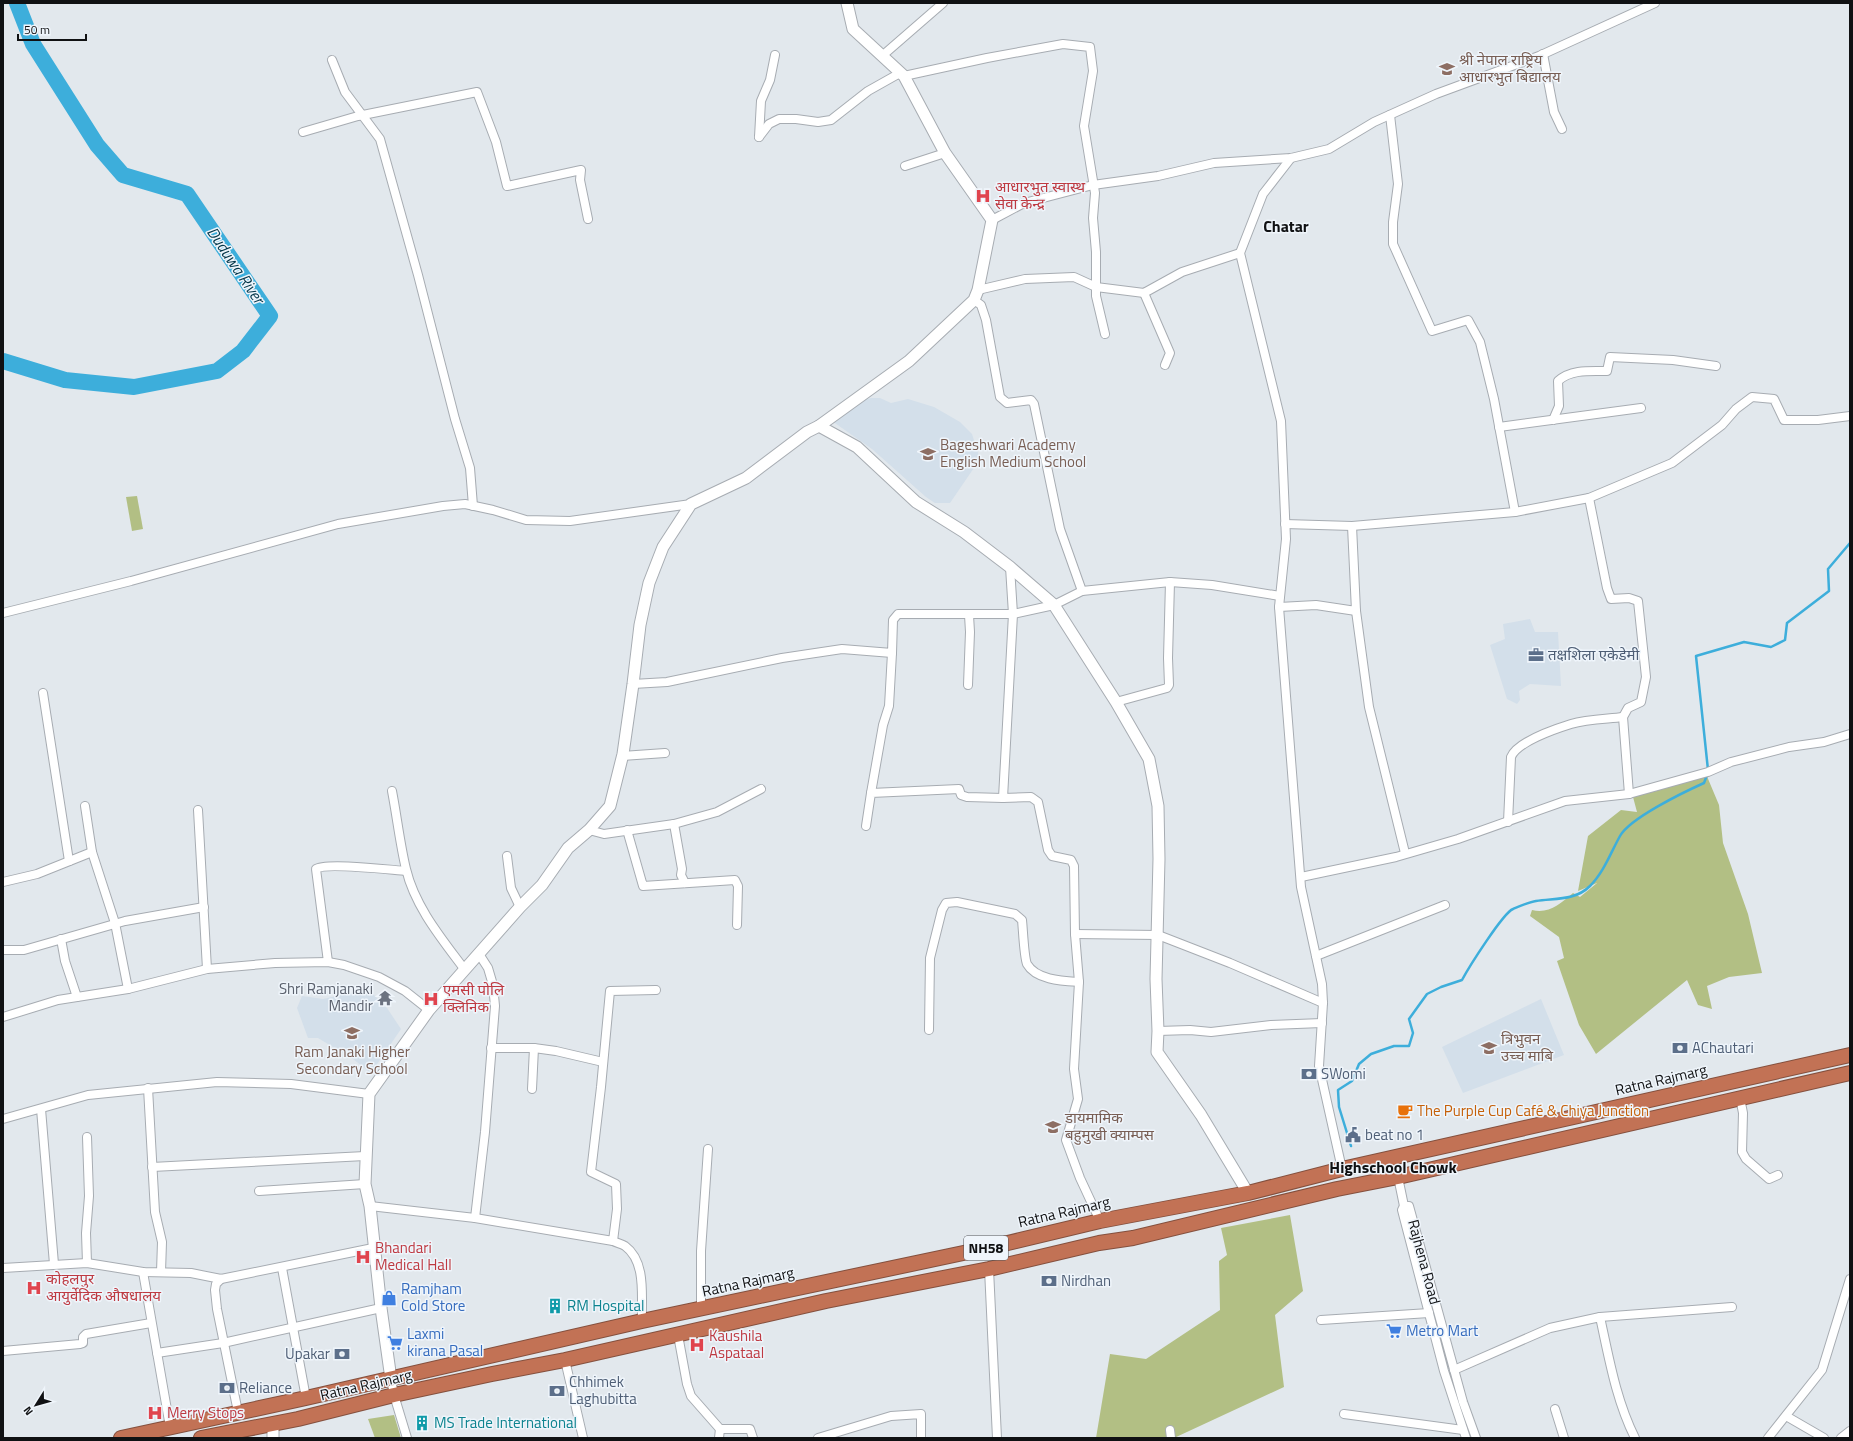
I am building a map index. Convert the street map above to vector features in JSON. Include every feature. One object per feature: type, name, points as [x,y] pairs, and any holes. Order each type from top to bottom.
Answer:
[{"type":"highway","name":"Ratna Rajmarg","points":[[121,1438],[391,1379],[642,1321],[987,1248],[1100,1221],[1248,1193],[1342,1169],[1850,1055]]},
{"type":"highway","name":"Ratna Rajmarg","points":[[201,1438],[298,1419],[394,1395],[565,1360],[826,1301],[989,1269],[1099,1243],[1133,1238],[1337,1189],[1850,1073]]},
{"type":"street","points":[[847,3],[853,28],[902,75],[945,153],[992,220],[976,295],[986,320],[1000,397],[1007,404],[1030,400],[1034,404],[1060,529],[1082,591]]},
{"type":"street","points":[[882,56],[943,3]]},
{"type":"street","points":[[992,220],[1024,203],[1093,185],[1158,176],[1214,163],[1291,158],[1329,149],[1374,122],[1436,94],[1543,54],[1656,3]]},
{"type":"street","points":[[774,55],[770,80],[761,101],[759,138],[769,124],[779,119],[796,119],[818,122],[831,120],[868,91],[902,75],[1063,44],[1090,47],[1093,71],[1084,126],[1095,193],[1093,218],[1096,252],[1096,288],[1105,334]]},
{"type":"street","points":[[1543,54],[1554,112],[1562,129]]},
{"type":"street","points":[[332,60],[344,92],[380,139],[418,275],[455,419],[470,468],[473,506]]},
{"type":"street","points":[[304,132],[362,115],[477,92],[496,142],[507,186],[581,170],[580,180],[588,219]]},
{"type":"street","points":[[1390,115],[1398,184],[1393,222],[1393,244],[1432,331],[1468,320],[1480,342],[1499,427],[1515,512]]},
{"type":"street","points":[[905,166],[945,153]]},
{"type":"street","points":[[1291,158],[1263,194],[1240,253],[1281,421],[1286,539],[1279,607],[1301,887],[1322,984],[1323,1003],[1319,1066],[1342,1169]]},
{"type":"street","points":[[3,613],[138,579],[338,524],[443,506],[465,504],[493,510],[526,520],[570,522],[691,504],[746,478],[807,432],[819,426],[909,361],[976,295],[1025,279],[1074,277],[1096,288],[1144,293],[1182,272],[1240,253]]},
{"type":"street","points":[[1144,293],[1170,353],[1165,365]]},
{"type":"street","points":[[1553,420],[1559,406],[1558,381],[1564,375],[1582,371],[1607,371],[1610,357],[1673,360],[1716,366]]},
{"type":"street","points":[[1285,524],[1352,526],[1515,512],[1589,498],[1672,464],[1722,425],[1736,409],[1752,397],[1774,399],[1784,420],[1818,420],[1850,416]]},
{"type":"street","points":[[1499,427],[1641,408]]},
{"type":"street","points":[[819,426],[857,447],[916,502],[964,532],[1010,567],[1054,605],[1116,702],[1149,759],[1156,799],[1159,859],[1156,979],[1158,1031],[1157,1052],[1201,1115],[1248,1193]]},
{"type":"street","points":[[1589,498],[1607,588],[1612,599],[1629,598],[1638,600],[1646,677],[1642,702],[1628,708],[1623,717],[1629,794]]},
{"type":"street","points":[[406,1438],[391,1379],[381,1308],[370,1206],[365,1184],[365,1156],[369,1094],[429,1010],[520,907],[542,885],[568,848],[589,830],[610,806],[622,756],[634,684],[640,625],[649,583],[663,547],[691,504]]},
{"type":"street","points":[[1352,526],[1356,611],[1369,707],[1405,853]]},
{"type":"street","points":[[1003,798],[1013,614],[1010,567]]},
{"type":"street","points":[[866,826],[883,725],[889,706],[892,620],[898,614],[1013,614],[1054,605],[1082,591],[1170,582],[1212,585],[1280,596]]},
{"type":"street","points":[[1116,702],[1167,688],[1170,685],[1168,658],[1170,582]]},
{"type":"street","points":[[1279,607],[1316,605],[1356,611]]},
{"type":"street","points":[[968,685],[970,632],[969,615]]},
{"type":"street","points":[[634,684],[667,682],[782,658],[842,649],[892,653]]},
{"type":"street","points":[[43,693],[69,861]]},
{"type":"street","points":[[1508,822],[1511,758],[1514,751],[1525,743],[1572,724],[1623,717]]},
{"type":"street","points":[[1301,877],[1458,839],[1565,801],[1629,794],[1708,772],[1738,760],[1789,747],[1824,742],[1850,734]]},
{"type":"street","points":[[622,756],[665,753]]},
{"type":"street","points":[[589,830],[604,834],[674,824],[717,812],[761,789]]},
{"type":"street","points":[[871,793],[959,789],[961,795],[967,797],[1031,797],[1038,802],[1048,850],[1052,856],[1071,860],[1074,872],[1075,934],[1079,982],[1074,1069],[1078,1099],[1066,1140],[1080,1178],[1100,1221]]},
{"type":"street","points":[[392,791],[406,871],[420,903],[436,930],[465,970]]},
{"type":"street","points":[[85,806],[92,852],[115,924],[128,989]]},
{"type":"street","points":[[198,810],[207,969]]},
{"type":"street","points":[[674,824],[682,869],[681,875],[685,883]]},
{"type":"street","points":[[627,830],[643,886],[735,880],[738,886],[737,926]]},
{"type":"street","points":[[3,882],[37,874],[92,852]]},
{"type":"street","points":[[507,856],[511,888],[520,907]]},
{"type":"street","points":[[328,962],[316,869],[319,867],[335,866],[406,871]]},
{"type":"street","points":[[929,1030],[930,958],[942,910],[946,902],[957,902],[1015,914],[1022,920],[1027,963],[1035,973],[1064,982],[1079,982]]},
{"type":"street","points":[[1316,956],[1445,905]]},
{"type":"street","points":[[3,950],[24,950],[147,916],[204,907]]},
{"type":"street","points":[[1075,934],[1158,935],[1230,963],[1323,1003]]},
{"type":"street","points":[[61,939],[65,960],[77,997]]},
{"type":"street","points":[[475,1218],[485,1132],[495,1006],[493,985],[488,968],[479,954]]},
{"type":"street","points":[[3,1017],[58,1000],[128,989],[207,969],[276,963],[328,962],[344,965],[379,977],[405,991],[429,1010]]},
{"type":"street","points":[[613,1241],[617,1209],[616,1184],[591,1172],[604,1062],[610,991],[656,990]]},
{"type":"street","points":[[1158,1031],[1190,1030],[1211,1032],[1271,1025],[1322,1024]]},
{"type":"street","points":[[491,1048],[534,1048],[556,1051],[604,1062]]},
{"type":"street","points":[[532,1090],[534,1048]]},
{"type":"street","points":[[3,1119],[41,1110],[88,1095],[217,1082],[292,1084],[369,1094]]},
{"type":"street","points":[[148,1088],[155,1212],[162,1242],[161,1272]]},
{"type":"street","points":[[1740,1098],[1743,1113],[1742,1152],[1749,1162],[1769,1179],[1778,1174]]},
{"type":"street","points":[[41,1110],[54,1264]]},
{"type":"street","points":[[87,1137],[89,1192],[86,1233],[87,1263]]},
{"type":"street","points":[[701,1309],[701,1251],[708,1149]]},
{"type":"street","points":[[152,1167],[365,1156]]},
{"type":"street","name":"Rajhena Road","points":[[1398,1176],[1405,1209],[1430,1302],[1476,1438]]},
{"type":"street","points":[[259,1191],[365,1184]]},
{"type":"street","points":[[370,1206],[475,1218],[613,1241],[625,1246],[638,1264],[640,1274],[642,1321]]},
{"type":"street","points":[[3,1268],[87,1263],[143,1272],[192,1273],[221,1279],[282,1268],[374,1248]]},
{"type":"street","points":[[282,1268],[306,1398]]},
{"type":"street","points":[[989,1269],[997,1438]]},
{"type":"street","points":[[143,1272],[170,1427]]},
{"type":"street","points":[[221,1279],[216,1284],[215,1290],[223,1343],[238,1412]]},
{"type":"street","points":[[1768,1438],[1822,1370],[1850,1279]]},
{"type":"street","name":"Rajhena Road","points":[[1430,1302],[1429,1313],[1454,1405],[1465,1434]]},
{"type":"street","points":[[1454,1370],[1550,1328],[1600,1317],[1732,1307]]},
{"type":"street","points":[[157,1353],[223,1343],[381,1308]]},
{"type":"street","points":[[1321,1320],[1429,1313]]},
{"type":"street","points":[[1600,1317],[1617,1393],[1635,1438]]},
{"type":"street","points":[[3,1351],[80,1344],[83,1343],[83,1337],[86,1334],[151,1322]]},
{"type":"street","points":[[678,1335],[687,1384],[691,1396],[720,1429],[719,1438]]},
{"type":"street","points":[[565,1360],[583,1438]]},
{"type":"street","points":[[1454,1405],[1463,1402]]},
{"type":"street","points":[[1555,1409],[1564,1438]]},
{"type":"street","points":[[818,1438],[891,1416],[920,1414],[921,1438]]},
{"type":"street","points":[[1344,1414],[1465,1434]]},
{"type":"street","points":[[1786,1416],[1824,1438]]},
{"type":"street","points":[[273,1423],[273,1438]]},
{"type":"street","points":[[720,1429],[750,1429],[753,1438]]},
{"type":"street","points":[[1841,1438],[1850,1431]]},
{"type":"shaded area","name":"Bageshwari Academy English Medium School","points":[[871,398],[880,398],[891,403],[908,399],[934,407],[960,422],[972,434],[980,459],[950,503],[935,503],[926,497],[872,449],[832,421],[861,401]]},
{"type":"shaded area","points":[[1530,619],[1535,632],[1558,632],[1561,686],[1530,684],[1519,691],[1520,700],[1517,704],[1507,699],[1490,645],[1505,639],[1503,624]]},
{"type":"shaded area","name":"Ram Janaki Higher Secondary School","points":[[368,989],[387,1008],[401,1029],[371,1073],[353,1059],[318,1038],[308,1038],[297,1008],[302,996],[323,999]]},
{"type":"shaded area","points":[[1541,999],[1564,1055],[1463,1093],[1442,1047]]},
{"type":"green space","points":[[137,496],[143,529],[132,531],[126,497]]},
{"type":"green space","points":[[1706,774],[1719,805],[1723,843],[1748,914],[1762,973],[1729,977],[1707,986],[1712,1009],[1698,1005],[1687,980],[1596,1054],[1579,1025],[1557,961],[1564,958],[1559,937],[1530,916],[1532,910],[1544,911],[1554,907],[1573,893],[1580,897],[1597,883],[1578,891],[1588,836],[1621,810],[1637,812],[1633,797]]},
{"type":"green space","points":[[1290,1215],[1303,1291],[1275,1315],[1284,1387],[1174,1438],[1096,1438],[1110,1354],[1146,1359],[1220,1310],[1219,1261],[1227,1255],[1221,1228]]},
{"type":"green space","points":[[394,1415],[401,1438],[375,1438],[368,1419]]},
{"type":"waterway","name":"Duduwa River","points":[[3,361],[65,380],[134,387],[217,371],[243,351],[270,316],[187,194],[123,175],[97,145],[33,44],[17,3]]},
{"type":"waterway","points":[[1708,770],[1696,656],[1744,642],[1771,647],[1785,640],[1787,623],[1829,591],[1828,569],[1850,543]]},
{"type":"waterway","points":[[1351,1146],[1339,1107],[1338,1090],[1352,1081],[1359,1064],[1371,1054],[1394,1046],[1409,1046],[1413,1033],[1409,1019],[1427,994],[1441,987],[1462,980],[1486,941],[1508,913],[1513,909],[1530,902],[1571,897],[1584,891],[1599,875],[1620,836],[1626,829],[1635,821],[1658,806],[1704,783],[1707,775]]},
{"type":"place","name":"श्री नेपाल राष्ट्रिय आधारभुत बिद्यालय","points":[[1447,69]]},
{"type":"place","name":"आधारभुत स्वास्थ सेवा केन्द्र","points":[[983,196]]},
{"type":"place","name":"Bageshwari Academy English Medium School","points":[[928,454]]},
{"type":"place","name":"तक्षशिला एकेडेमी","points":[[1536,655]]},
{"type":"place","name":"Shri Ramjanaki Mandir","points":[[385,998]]},
{"type":"place","name":"एमसी पोलि क्लिनिक","points":[[431,999]]},
{"type":"place","name":"Ram Janaki Higher Secondary School","points":[[352,1033]]},
{"type":"place","name":"त्रिभुवन उच्च माबि","points":[[1489,1048]]},
{"type":"place","name":"AChautari","points":[[1680,1048]]},
{"type":"place","name":"SWomi","points":[[1309,1074]]},
{"type":"place","name":"The Purple Cup Café & Chiya Junction","points":[[1405,1111]]},
{"type":"place","name":"डायमामिक बहुमुखी क्याम्पस","points":[[1053,1127]]},
{"type":"place","name":"beat no 1","points":[[1353,1135]]},
{"type":"place","name":"Bhandari Medical Hall","points":[[363,1257]]},
{"type":"place","name":"Nirdhan","points":[[1049,1281]]},
{"type":"place","name":"कोहलपुर आयुर्वेदिक औषधालय","points":[[34,1288]]},
{"type":"place","name":"Ramjham Cold Store","points":[[389,1298]]},
{"type":"place","name":"RM Hospital","points":[[555,1306]]},
{"type":"place","name":"Metro Mart","points":[[1394,1331]]},
{"type":"place","name":"Laxmi kirana Pasal","points":[[395,1343]]},
{"type":"place","name":"Kaushila Aspataal","points":[[697,1345]]},
{"type":"place","name":"Upakar","points":[[342,1354]]},
{"type":"place","name":"Reliance","points":[[227,1388]]},
{"type":"place","name":"Chhimek Laghubitta","points":[[557,1391]]},
{"type":"place","name":"Merry Stops","points":[[155,1413]]},
{"type":"place","name":"MS Trade International","points":[[422,1423]]},
{"type":"district","name":"Chatar","points":[[1286,226]]},
{"type":"district","name":"Highschool Chowk","points":[[1393,1167]]}]
